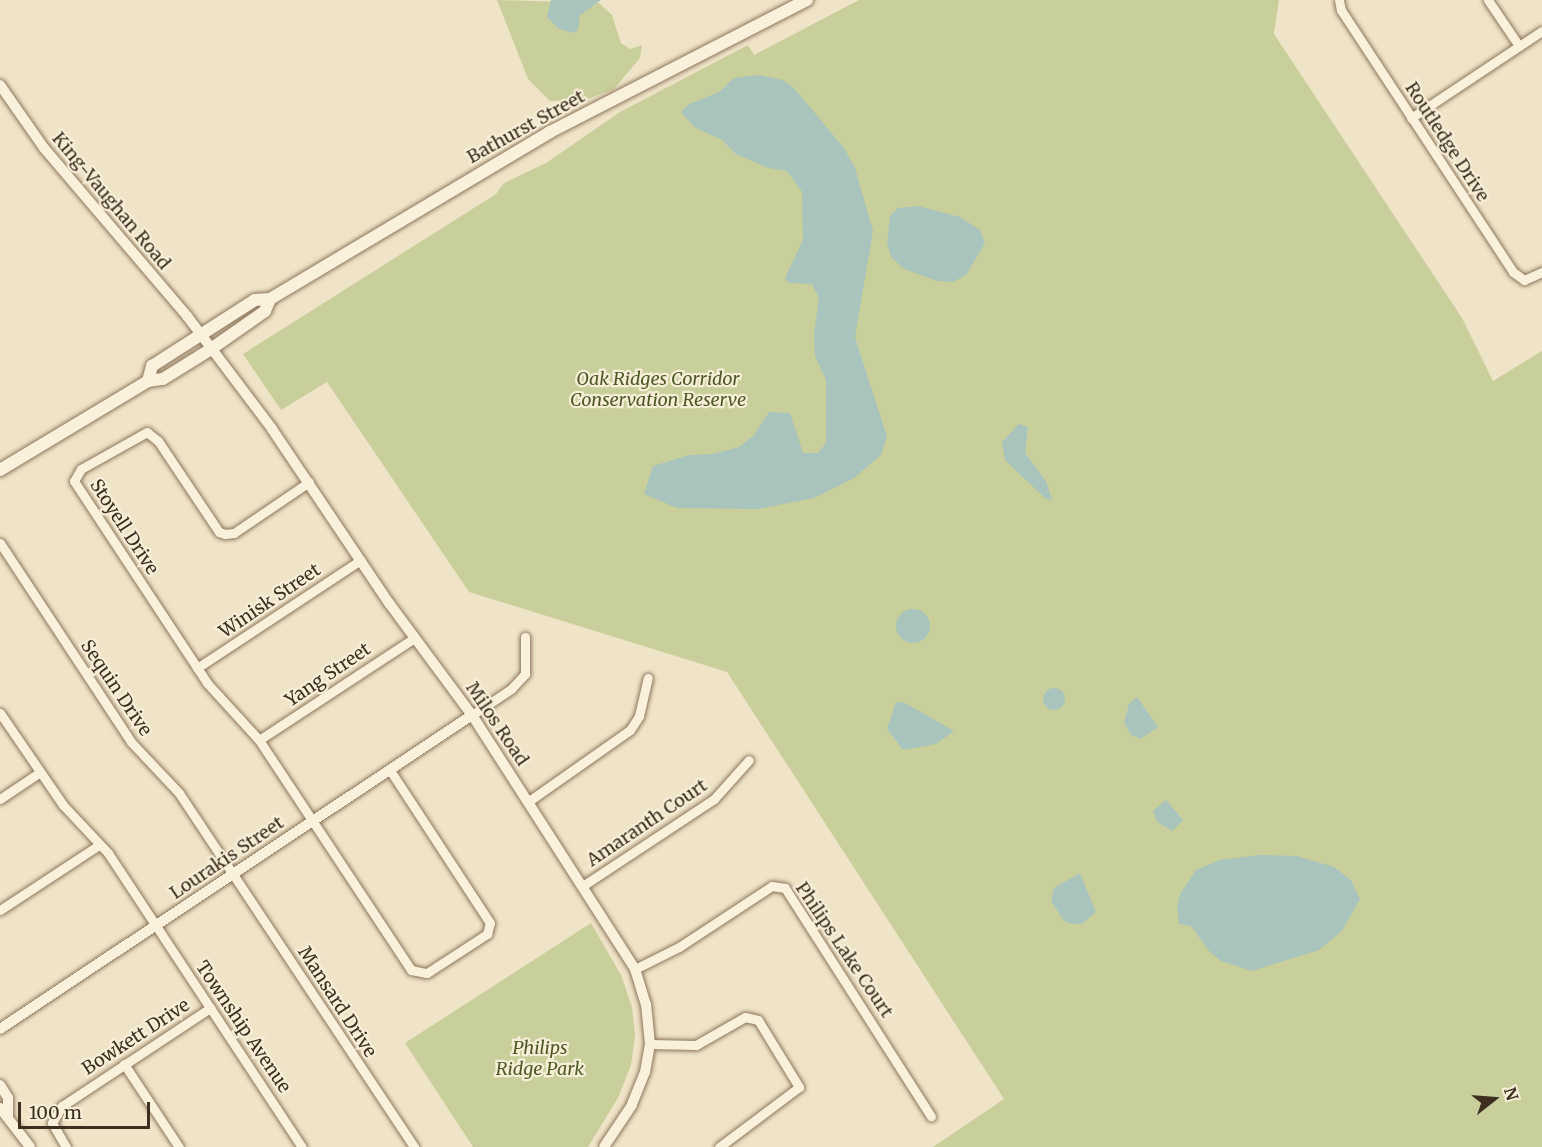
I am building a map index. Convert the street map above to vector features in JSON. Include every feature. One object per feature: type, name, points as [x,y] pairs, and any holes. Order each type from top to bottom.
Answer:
[{"type":"main road","name":"Bathurst Street","points":[[147,381],[152,366],[255,300],[270,299],[550,132],[807,0]]},
{"type":"main road","name":"Bathurst Street","points":[[0,470],[147,381],[163,379],[211,349],[265,311],[270,299]]},
{"type":"street","name":"Routledge Drive","points":[[1339,0],[1341,10],[1513,272],[1524,280],[1542,272]]},
{"type":"street","points":[[1488,0],[1519,46]]},
{"type":"street","points":[[1411,118],[1542,31]]},
{"type":"street","name":"King-Vaughan Road","points":[[0,85],[44,148],[211,349]]},
{"type":"street","name":"Milos Road","points":[[211,349],[309,482],[414,638],[472,715],[584,885],[635,969],[646,1004],[650,1044],[645,1072],[632,1105],[604,1147]]},
{"type":"street","name":"Stoyell Drive","points":[[309,482],[234,533],[225,534],[219,532],[153,435],[140,434],[76,475],[77,488],[197,668],[259,740],[411,970],[427,973],[487,934],[490,923],[390,770]]},
{"type":"street","name":"Sequin Drive","points":[[0,543],[131,741],[179,793],[233,874]]},
{"type":"street","name":"Winisk Street","points":[[197,668],[361,560]]},
{"type":"street","points":[[472,715],[511,689],[525,674],[525,637]]},
{"type":"street","name":"Yang Street","points":[[259,740],[414,638]]},
{"type":"street","points":[[529,801],[630,730],[639,716],[648,678]]},
{"type":"street","points":[[0,713],[40,772],[99,845],[155,926]]},
{"type":"street","name":"Lourakis Street","points":[[0,1029],[472,715]]},
{"type":"street","name":"Amaranth Court","points":[[584,885],[714,799],[749,760]]},
{"type":"street","points":[[0,799],[40,772]]},
{"type":"street","points":[[0,910],[99,845]]},
{"type":"street","name":"Mansard Drive","points":[[233,874],[414,1147]]},
{"type":"street","name":"Philips Lake Court","points":[[635,969],[679,947],[772,886],[785,888],[931,1116]]},
{"type":"street","name":"Township Avenue","points":[[155,926],[302,1147]]},
{"type":"street","name":"Bowkett Drive","points":[[66,1147],[52,1123],[56,1111],[210,1008]]},
{"type":"street","points":[[650,1044],[696,1045],[752,1016],[765,1030],[799,1087],[719,1147]]},
{"type":"street","points":[[124,1064],[179,1147]]},
{"type":"street","points":[[0,1085],[8,1098],[4,1112],[30,1147]]},
{"type":"green space","points":[[497,0],[599,3],[612,15],[621,43],[630,49],[642,45],[640,58],[614,89],[588,99],[550,101],[528,79]]},
{"type":"green space","name":"Oak Ridges Corridor Conservation Reserve","points":[[859,0],[1279,0],[1274,34],[1462,318],[1493,381],[1542,351],[1542,1147],[933,1147],[1004,1099],[727,672],[469,592],[327,382],[281,410],[243,354],[496,194],[504,183],[546,163],[620,112],[748,45],[754,55]]},
{"type":"green space","name":"Philips Ridge Park","points":[[591,923],[621,975],[632,1007],[635,1035],[631,1065],[618,1098],[588,1147],[473,1147],[405,1043]]},
{"type":"water","points":[[551,0],[601,0],[580,15],[578,30],[573,33],[559,29],[547,17]]},
{"type":"water","points":[[759,75],[783,80],[794,88],[844,148],[855,168],[873,231],[855,337],[887,437],[881,455],[854,478],[814,498],[758,509],[677,508],[644,494],[653,466],[689,455],[713,454],[739,447],[754,435],[769,412],[790,413],[803,453],[818,453],[826,443],[826,380],[815,356],[814,334],[819,298],[812,284],[789,283],[785,278],[803,240],[802,192],[787,171],[768,168],[736,154],[722,140],[694,127],[681,112],[689,104],[719,92],[734,78]]},
{"type":"water","points":[[918,206],[960,217],[980,230],[985,243],[966,275],[953,282],[937,281],[904,269],[891,257],[887,243],[890,216],[898,208]]},
{"type":"water","points":[[1019,424],[1028,427],[1025,453],[1046,481],[1052,500],[1046,499],[1005,460],[1002,442]]},
{"type":"water","points":[[913,609],[925,614],[930,626],[925,638],[913,643],[901,638],[896,626],[901,614]]},
{"type":"water","points":[[1054,688],[1062,691],[1065,699],[1062,707],[1054,710],[1046,707],[1043,699],[1046,691]]},
{"type":"water","points":[[1137,697],[1158,727],[1140,739],[1131,735],[1124,723],[1129,704]]},
{"type":"water","points":[[896,702],[905,703],[954,731],[936,744],[903,750],[887,729]]},
{"type":"water","points":[[1166,800],[1183,820],[1172,831],[1157,822],[1153,811]]},
{"type":"water","points":[[1260,855],[1297,856],[1334,867],[1351,880],[1360,899],[1342,931],[1319,950],[1252,971],[1221,961],[1209,951],[1191,926],[1179,924],[1177,908],[1180,894],[1196,870],[1220,860]]},
{"type":"water","points":[[1080,873],[1096,912],[1082,924],[1072,924],[1064,921],[1051,901],[1054,888]]}]
